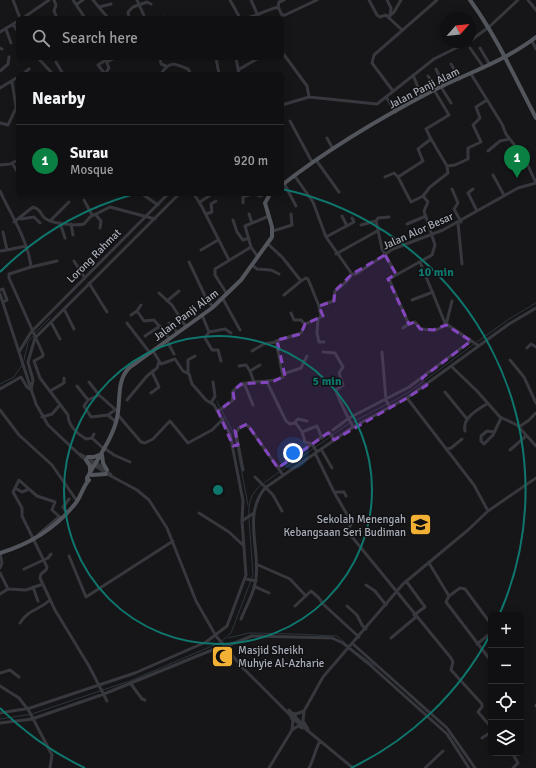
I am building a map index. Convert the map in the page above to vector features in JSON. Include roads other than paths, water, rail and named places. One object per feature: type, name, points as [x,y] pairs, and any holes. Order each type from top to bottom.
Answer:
[{"type":"main road","points":[[470,0],[489,27],[536,118]]},
{"type":"main road","name":"Jalan Panji Alam","points":[[284,183],[314,161],[396,112],[439,88],[505,57],[536,37]]},
{"type":"main road","points":[[266,196],[266,206],[273,231]]},
{"type":"main road","name":"Jalan Panji Alam","points":[[91,473],[116,422],[120,385],[124,375],[223,299],[268,244],[273,231]]},
{"type":"main road","points":[[0,552],[18,548],[34,539],[67,513],[77,501],[91,473],[87,458],[94,458],[101,454],[102,461],[108,473],[91,473]]},
{"type":"street","points":[[13,0],[20,16]]},
{"type":"street","points":[[25,16],[49,0]]},
{"type":"street","points":[[54,0],[56,5],[54,11],[56,16]]},
{"type":"street","points":[[73,0],[84,16]]},
{"type":"street","points":[[77,4],[83,0]]},
{"type":"street","points":[[93,0],[106,16]]},
{"type":"street","points":[[137,0],[144,16]]},
{"type":"street","points":[[230,0],[239,16]]},
{"type":"street","points":[[252,0],[258,16],[264,10],[278,7]]},
{"type":"street","points":[[278,7],[279,2],[284,0]]},
{"type":"street","points":[[278,7],[283,15],[317,0]]},
{"type":"street","points":[[369,0],[376,15],[380,17],[386,15],[389,16],[394,12],[401,0]]},
{"type":"street","points":[[387,0],[392,10],[389,16]]},
{"type":"street","points":[[393,91],[372,63],[374,55],[437,0]]},
{"type":"street","points":[[476,36],[489,27],[518,0]]},
{"type":"street","points":[[528,0],[536,10]]},
{"type":"street","points":[[129,16],[129,10],[148,2],[151,4]]},
{"type":"street","points":[[99,7],[111,4]]},
{"type":"street","points":[[389,16],[402,30]]},
{"type":"street","points":[[0,32],[16,22]]},
{"type":"street","points":[[13,24],[16,29]]},
{"type":"street","points":[[6,29],[11,43]]},
{"type":"street","points":[[532,40],[536,50]]},
{"type":"street","points":[[284,104],[308,97],[374,104],[379,103],[438,56],[455,48]]},
{"type":"street","points":[[470,48],[484,68]]},
{"type":"street","points":[[480,48],[490,65]]},
{"type":"street","points":[[284,55],[307,86],[308,97]]},
{"type":"street","points":[[0,71],[8,64],[9,57]]},
{"type":"street","points":[[40,60],[51,72]]},
{"type":"street","points":[[103,72],[98,65],[106,60],[109,68],[106,72]]},
{"type":"street","points":[[160,60],[161,64],[166,66]]},
{"type":"street","points":[[216,60],[219,72]]},
{"type":"street","points":[[236,60],[238,70],[255,60]]},
{"type":"street","points":[[56,62],[62,72]]},
{"type":"street","points":[[162,72],[166,66],[170,64],[185,67],[189,69],[190,72]]},
{"type":"street","points":[[451,64],[460,79]]},
{"type":"street","points":[[25,72],[30,69]]},
{"type":"street","points":[[385,178],[394,173],[398,177],[411,202],[423,196],[436,181],[447,175],[447,166],[426,129],[447,117],[449,113],[439,88],[436,69]]},
{"type":"street","points":[[471,74],[510,139],[525,159],[536,183]]},
{"type":"street","points":[[413,75],[422,97]]},
{"type":"street","points":[[428,76],[451,102]]},
{"type":"street","points":[[0,88],[16,78]]},
{"type":"street","points":[[0,123],[8,125],[15,110],[12,81]]},
{"type":"street","points":[[386,97],[396,112]]},
{"type":"street","points":[[447,166],[455,165],[468,159],[468,148],[481,142],[473,125],[480,118],[476,107],[487,100]]},
{"type":"street","points":[[290,121],[314,161],[339,192]]},
{"type":"street","points":[[327,138],[333,149]]},
{"type":"street","points":[[398,177],[423,161],[418,149],[431,139]]},
{"type":"street","points":[[488,151],[500,141],[510,139]]},
{"type":"street","points":[[0,165],[16,161]]},
{"type":"street","points":[[12,163],[16,170]]},
{"type":"street","points":[[294,175],[313,202],[326,238],[336,254],[352,274],[347,282],[335,291],[333,301],[319,306]]},
{"type":"street","points":[[493,176],[504,195]]},
{"type":"street","name":"Jalan Alor Besar","points":[[352,274],[356,274],[399,247],[459,223],[504,195],[524,185],[536,183]]},
{"type":"street","points":[[284,186],[296,206]]},
{"type":"street","points":[[473,189],[468,193],[477,211]]},
{"type":"street","points":[[452,190],[458,204],[454,209],[459,223],[462,264]]},
{"type":"street","points":[[0,191],[26,246],[31,267]]},
{"type":"street","points":[[145,196],[158,204]]},
{"type":"street","name":"Lorong Rahmat","points":[[19,352],[32,331],[147,217],[166,196]]},
{"type":"street","points":[[31,390],[33,380],[29,368],[28,358],[35,338],[177,196]]},
{"type":"street","points":[[196,196],[200,202],[229,260]]},
{"type":"street","points":[[200,202],[209,196]]},
{"type":"street","points":[[244,203],[243,197],[247,196]]},
{"type":"street","points":[[407,325],[408,322],[402,306],[388,280],[396,274],[432,255],[435,250],[425,209],[429,205],[423,196]]},
{"type":"street","points":[[84,200],[101,221],[100,228]]},
{"type":"street","points":[[206,214],[212,212],[211,204],[216,201]]},
{"type":"street","points":[[50,221],[68,202]]},
{"type":"street","points":[[14,222],[33,208],[40,210],[44,217],[50,221],[60,223],[84,224],[94,214],[110,207],[154,219]]},
{"type":"street","points":[[248,214],[252,223]]},
{"type":"street","points":[[273,231],[292,225],[291,214]]},
{"type":"street","points":[[258,257],[251,247],[245,226],[269,216]]},
{"type":"street","points":[[342,216],[347,226]]},
{"type":"street","points":[[407,224],[426,216]]},
{"type":"street","points":[[19,219],[34,217],[40,223]]},
{"type":"street","points":[[362,225],[376,221],[378,218],[389,217]]},
{"type":"street","points":[[326,238],[354,222],[352,218]]},
{"type":"street","points":[[233,220],[240,238],[243,240],[248,238]]},
{"type":"street","points":[[376,221],[382,249],[396,274]]},
{"type":"street","points":[[60,223],[65,238]]},
{"type":"street","points":[[71,224],[73,235]]},
{"type":"street","points":[[336,254],[379,230]]},
{"type":"street","points":[[3,232],[7,250]]},
{"type":"street","points":[[201,250],[218,240]]},
{"type":"street","points":[[268,244],[283,258],[301,281]]},
{"type":"street","points":[[0,251],[26,246]]},
{"type":"street","points":[[227,294],[214,270],[251,247]]},
{"type":"street","points":[[57,261],[9,274],[9,278],[43,355],[35,360],[35,365],[40,378],[59,406],[68,415],[68,421],[75,430],[84,438],[92,438],[114,455],[130,462]]},
{"type":"street","points":[[74,261],[85,278]]},
{"type":"street","points":[[189,262],[207,300],[213,307]]},
{"type":"street","points":[[420,262],[446,325],[478,346]]},
{"type":"street","points":[[252,265],[257,269],[271,270],[279,274]]},
{"type":"street","points":[[284,295],[301,281],[306,278],[308,279],[319,306],[321,316],[318,319],[317,333],[319,342],[324,342]]},
{"type":"street","points":[[89,283],[107,312]]},
{"type":"street","points":[[0,290],[3,289],[7,300],[3,302]]},
{"type":"street","points":[[167,301],[179,291]]},
{"type":"street","points":[[412,300],[433,292]]},
{"type":"street","points":[[159,293],[167,301],[186,327]]},
{"type":"street","points":[[0,294],[31,390],[42,417],[57,435],[80,454],[149,500],[158,512],[173,541],[196,601],[217,638],[242,668],[320,741],[353,768]]},
{"type":"street","points":[[223,299],[240,330]]},
{"type":"street","points":[[402,328],[416,322],[421,330],[436,330],[446,325],[452,301]]},
{"type":"street","points":[[132,315],[141,305]]},
{"type":"street","points":[[64,309],[74,329]]},
{"type":"street","points":[[241,619],[255,581],[256,564],[253,539],[253,514],[257,499],[264,487],[353,426],[407,398],[452,367],[509,324],[536,309]]},
{"type":"street","points":[[137,311],[144,321],[154,320],[160,326],[174,354]]},
{"type":"street","points":[[291,313],[294,320],[301,320],[305,324]]},
{"type":"street","points":[[202,315],[209,332]]},
{"type":"street","points":[[252,351],[264,344],[276,342],[278,339],[301,333],[305,324],[318,319]]},
{"type":"street","points":[[51,322],[60,339]]},
{"type":"street","points":[[127,323],[152,352],[158,362],[162,365],[175,359],[183,371],[188,373]]},
{"type":"street","points":[[169,323],[178,333]]},
{"type":"street","points":[[145,336],[160,326]]},
{"type":"street","points":[[221,361],[218,350],[212,350],[205,338],[209,332],[225,329],[231,333]]},
{"type":"street","points":[[333,430],[422,378],[472,341]]},
{"type":"street","points":[[276,342],[283,374]]},
{"type":"street","points":[[527,348],[531,344],[536,347]]},
{"type":"street","points":[[323,352],[328,351],[335,353],[342,367],[339,373],[343,385],[336,392],[353,426]]},
{"type":"street","points":[[382,352],[386,400],[390,407]]},
{"type":"street","points":[[0,713],[28,710],[100,686],[150,667],[217,638],[227,626],[247,579],[244,547],[243,502],[239,463],[235,445],[223,420],[220,409],[211,403],[192,385],[188,373],[188,360],[195,356]]},
{"type":"street","points":[[220,409],[233,400],[234,390],[244,383],[276,380],[282,377],[283,374],[301,368],[307,356]]},
{"type":"street","points":[[510,360],[524,377],[536,403]]},
{"type":"street","points":[[127,400],[157,368],[158,362]]},
{"type":"street","points":[[238,366],[245,364],[250,371],[254,382]]},
{"type":"street","points":[[29,368],[35,365]]},
{"type":"street","points":[[250,371],[260,365]]},
{"type":"street","points":[[440,365],[445,371]]},
{"type":"street","points":[[452,367],[501,418],[507,419],[519,427],[536,446]]},
{"type":"street","points":[[151,393],[159,387],[152,372]]},
{"type":"street","points":[[0,389],[21,376],[27,387],[31,390]]},
{"type":"street","points":[[33,380],[40,378]]},
{"type":"street","points":[[50,391],[64,383],[64,378]]},
{"type":"street","points":[[422,378],[426,384]]},
{"type":"street","points":[[89,382],[99,395],[117,412],[141,442],[145,443],[153,439],[170,421],[188,443],[214,429],[223,420]]},
{"type":"street","points":[[211,403],[215,396],[213,382]]},
{"type":"street","points":[[267,382],[286,421],[290,424],[295,423]]},
{"type":"street","points":[[244,383],[253,405]]},
{"type":"street","points":[[77,386],[88,400]]},
{"type":"street","points":[[445,392],[467,419]]},
{"type":"street","points":[[99,395],[88,400],[84,406],[90,417],[108,415],[117,412]]},
{"type":"street","points":[[407,398],[474,485],[488,511]]},
{"type":"street","points":[[465,431],[464,426],[467,419],[488,403]]},
{"type":"street","points":[[42,417],[52,414],[59,406]]},
{"type":"street","points":[[0,410],[19,435],[52,465],[77,501]]},
{"type":"street","points":[[519,427],[536,413]]},
{"type":"street","points":[[108,415],[116,422]]},
{"type":"street","points":[[295,423],[298,418],[307,421]]},
{"type":"street","points":[[494,432],[487,431],[481,436],[481,441],[485,443],[494,432],[501,418]]},
{"type":"street","points":[[295,423],[302,432],[305,442],[313,445],[340,504],[352,522],[348,532],[396,593],[451,658],[453,662],[451,670],[482,704],[482,707],[478,712],[488,724]]},
{"type":"street","points":[[235,445],[236,432],[242,427],[247,426],[282,474]]},
{"type":"street","points":[[302,432],[317,426],[322,438]]},
{"type":"street","points":[[278,468],[313,445],[329,432],[333,440]]},
{"type":"street","points":[[92,438],[94,434]]},
{"type":"street","points":[[510,450],[526,436]]},
{"type":"street","points":[[447,449],[462,439]]},
{"type":"street","points":[[321,449],[332,468]]},
{"type":"street","points":[[237,452],[239,463],[243,470]]},
{"type":"street","points":[[255,477],[273,496],[282,511]]},
{"type":"street","points":[[269,768],[329,668],[360,637],[406,581],[468,530],[488,511],[536,478]]},
{"type":"street","points":[[60,517],[52,510],[55,502],[37,496],[20,480],[13,494],[22,508],[22,515],[47,568],[40,575],[42,584],[107,701]]},
{"type":"street","points":[[15,488],[22,492],[29,489]]},
{"type":"street","points":[[334,492],[344,492],[346,496]]},
{"type":"street","points":[[67,513],[62,507],[69,499]]},
{"type":"street","points":[[199,513],[229,532],[244,547]]},
{"type":"street","points":[[243,520],[253,514]]},
{"type":"street","points":[[238,540],[253,539]]},
{"type":"street","points":[[69,556],[86,597],[173,541]]},
{"type":"street","points":[[0,552],[2,564],[0,568]]},
{"type":"street","points":[[24,569],[49,558],[51,554]]},
{"type":"street","points":[[429,563],[449,596]]},
{"type":"street","points":[[256,564],[290,579],[305,594]]},
{"type":"street","points":[[0,573],[8,589]]},
{"type":"street","points":[[247,579],[255,581]]},
{"type":"street","points":[[391,638],[425,608],[406,581]]},
{"type":"street","points":[[0,594],[8,589],[25,590],[42,584]]},
{"type":"street","points":[[366,585],[375,591],[386,605]]},
{"type":"street","points":[[254,586],[269,593]]},
{"type":"street","points":[[33,587],[38,601]]},
{"type":"street","points":[[488,620],[465,589],[460,588],[449,596],[446,603],[488,657]]},
{"type":"street","points":[[294,606],[305,594],[311,591],[323,604],[360,637]]},
{"type":"street","points":[[20,622],[27,613],[43,606],[50,600]]},
{"type":"street","points":[[347,606],[357,615],[362,625],[366,628]]},
{"type":"street","points":[[477,644],[488,635]]},
{"type":"street","points":[[0,723],[32,718],[104,694],[217,648],[252,636],[332,638],[339,640],[349,648],[447,734],[469,768]]},
{"type":"street","points":[[353,644],[447,728],[474,768]]},
{"type":"street","points":[[0,673],[10,670],[20,677]]},
{"type":"street","points":[[131,684],[142,699],[145,700]]},
{"type":"street","points":[[0,686],[19,698],[28,710],[52,757],[50,768]]},
{"type":"street","points":[[286,710],[296,714],[303,712]]},
{"type":"street","points":[[286,710],[293,720],[292,729]]},
{"type":"street","points":[[303,712],[303,721],[308,730]]},
{"type":"street","points":[[292,729],[298,726],[308,730]]},
{"type":"street","points":[[482,738],[488,734]]},
{"type":"street","points":[[309,768],[313,761],[313,754],[320,741]]},
{"type":"street","points":[[428,767],[443,751]]},
{"type":"street","points":[[513,768],[518,763],[514,756]]},
{"type":"waterway","points":[[477,342],[509,319],[536,303]]},
{"type":"waterway","points":[[35,333],[50,318]]},
{"type":"waterway","points":[[24,360],[28,342],[33,336]]},
{"type":"waterway","points":[[390,403],[409,392],[474,344]]},
{"type":"waterway","points":[[0,384],[14,377],[22,365]]},
{"type":"waterway","points":[[217,401],[220,408]]},
{"type":"waterway","points":[[353,422],[387,404]]},
{"type":"waterway","points":[[222,411],[235,436],[248,505]]},
{"type":"waterway","points":[[332,435],[350,423]]},
{"type":"waterway","points":[[282,470],[330,437]]},
{"type":"waterway","points":[[264,483],[279,472]]},
{"type":"waterway","points":[[249,516],[251,499],[261,485]]},
{"type":"waterway","points":[[222,641],[231,633],[253,575],[249,519]]},
{"type":"waterway","points":[[228,638],[249,633],[294,634],[337,636],[345,643]]},
{"type":"waterway","points":[[103,690],[130,681],[219,643]]},
{"type":"waterway","points":[[357,653],[375,666]]},
{"type":"waterway","points":[[0,719],[32,714],[100,691]]},
{"type":"waterway","points":[[415,701],[428,713]]},
{"type":"place","name":"Surau","points":[[517,178]]},
{"type":"place","name":"Sekolah Menengah Kebangsaan Seri Budiman","points":[[421,525]]},
{"type":"place","name":"Masjid Sheikh Muhyie Al-Azharie","points":[[222,656]]}]
